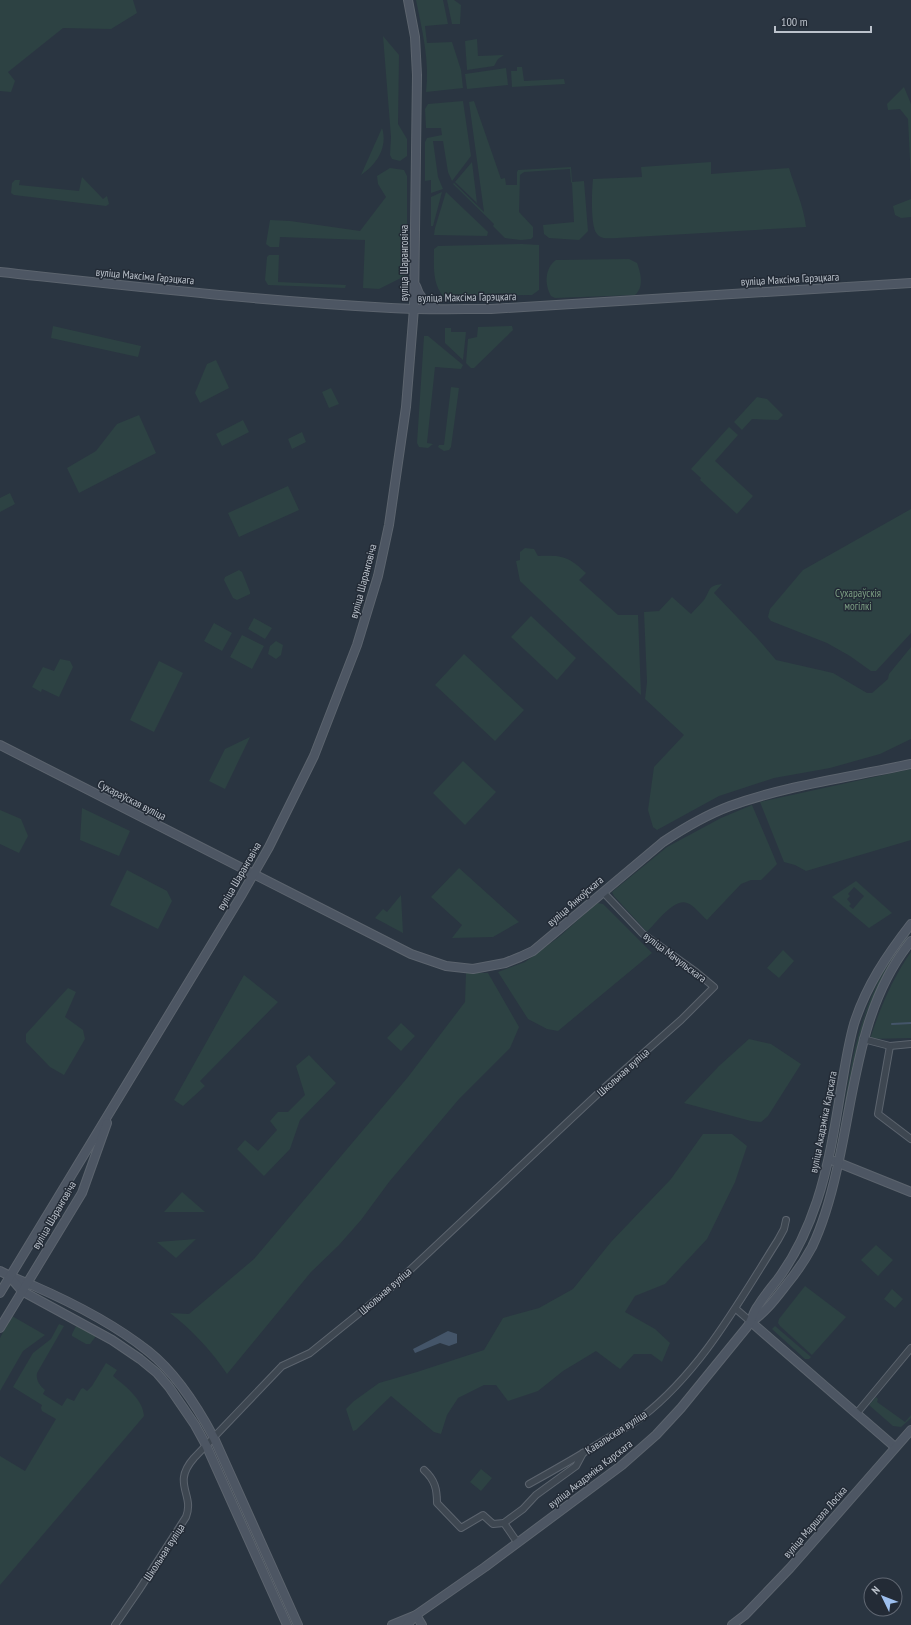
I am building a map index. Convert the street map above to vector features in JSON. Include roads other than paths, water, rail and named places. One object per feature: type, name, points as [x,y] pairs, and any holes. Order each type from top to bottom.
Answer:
[{"type":"main road","name":"вуліца Шаранговіча","points":[[0,1293],[254,875],[314,756],[357,644],[378,576],[389,525],[406,407],[414,308],[417,75],[415,37],[408,0]]},
{"type":"main road","name":"вуліца Максіма Гарэцкага","points":[[0,272],[328,304],[437,309],[491,309],[911,283]]},
{"type":"main road","points":[[415,282],[418,292],[424,300],[437,309]]},
{"type":"main road","name":"Сухараўская вуліца","points":[[0,745],[254,875]]},
{"type":"main road","name":"вуліца Янкоўскага","points":[[254,875],[364,929],[411,954],[446,966],[473,969],[505,963],[533,951],[668,839],[690,825],[730,806],[808,785],[911,764]]},
{"type":"main road","name":"вуліца Акадэміка Карскага","points":[[751,1322],[756,1308],[778,1278],[804,1234],[817,1201],[828,1159],[854,1023],[863,1000],[878,971],[894,946],[911,924]]},
{"type":"main road","name":"вуліца Акадэміка Карскага","points":[[416,1615],[485,1567],[600,1482],[656,1435],[704,1381],[751,1322],[761,1315],[792,1277],[811,1248],[822,1223],[838,1163],[863,1039],[873,1008],[890,972],[911,941]]},
{"type":"main road","name":"вуліца Шаранговіча","points":[[0,1328],[82,1193],[112,1107]]},
{"type":"main road","points":[[828,1159],[911,1192]]},
{"type":"main road","points":[[0,1271],[82,1310],[129,1337],[149,1351],[177,1380],[203,1418],[214,1438],[298,1625]]},
{"type":"main road","points":[[10,1276],[22,1291],[123,1347],[157,1374],[169,1387],[195,1424],[206,1446],[287,1625]]},
{"type":"main road","points":[[751,1322],[895,1447]]},
{"type":"main road","points":[[123,1347],[129,1337]]},
{"type":"main road","name":"вуліца Маршала Лосіка","points":[[732,1625],[745,1615],[790,1568],[911,1430]]},
{"type":"main road","points":[[392,1625],[416,1615]]},
{"type":"main road","points":[[407,1625],[416,1615]]},
{"type":"main road","points":[[416,1615],[422,1625]]},
{"type":"street","name":"вуліца Мачульскага","points":[[603,892],[644,934],[714,987]]},
{"type":"street","name":"Школьная вуліца","points":[[115,1625],[186,1517],[188,1508],[183,1484],[185,1470],[206,1446],[282,1366],[310,1353],[388,1291],[714,987]]},
{"type":"street","points":[[863,1039],[890,1046],[911,1044]]},
{"type":"street","points":[[890,1046],[878,1114],[911,1139]]},
{"type":"street","name":"Кавальская вуліца","points":[[530,1484],[641,1418],[671,1390],[690,1370],[711,1344],[736,1309],[778,1240],[784,1229],[786,1220]]},
{"type":"street","points":[[736,1309],[751,1322]]},
{"type":"street","points":[[857,1413],[911,1348]]},
{"type":"street","points":[[424,1470],[429,1474],[437,1490],[437,1503],[461,1528],[483,1514],[493,1524],[504,1523],[523,1510],[536,1494],[576,1466],[583,1453]]},
{"type":"street","points":[[504,1523],[517,1542]]},
{"type":"water","points":[[448,1331],[457,1334],[457,1343],[449,1346],[440,1343],[415,1353],[413,1349]]},
{"type":"waterway","points":[[892,1024],[911,1023]]},
{"type":"park label","name":"Сухараўскія могілкі","points":[[858,599]]}]
